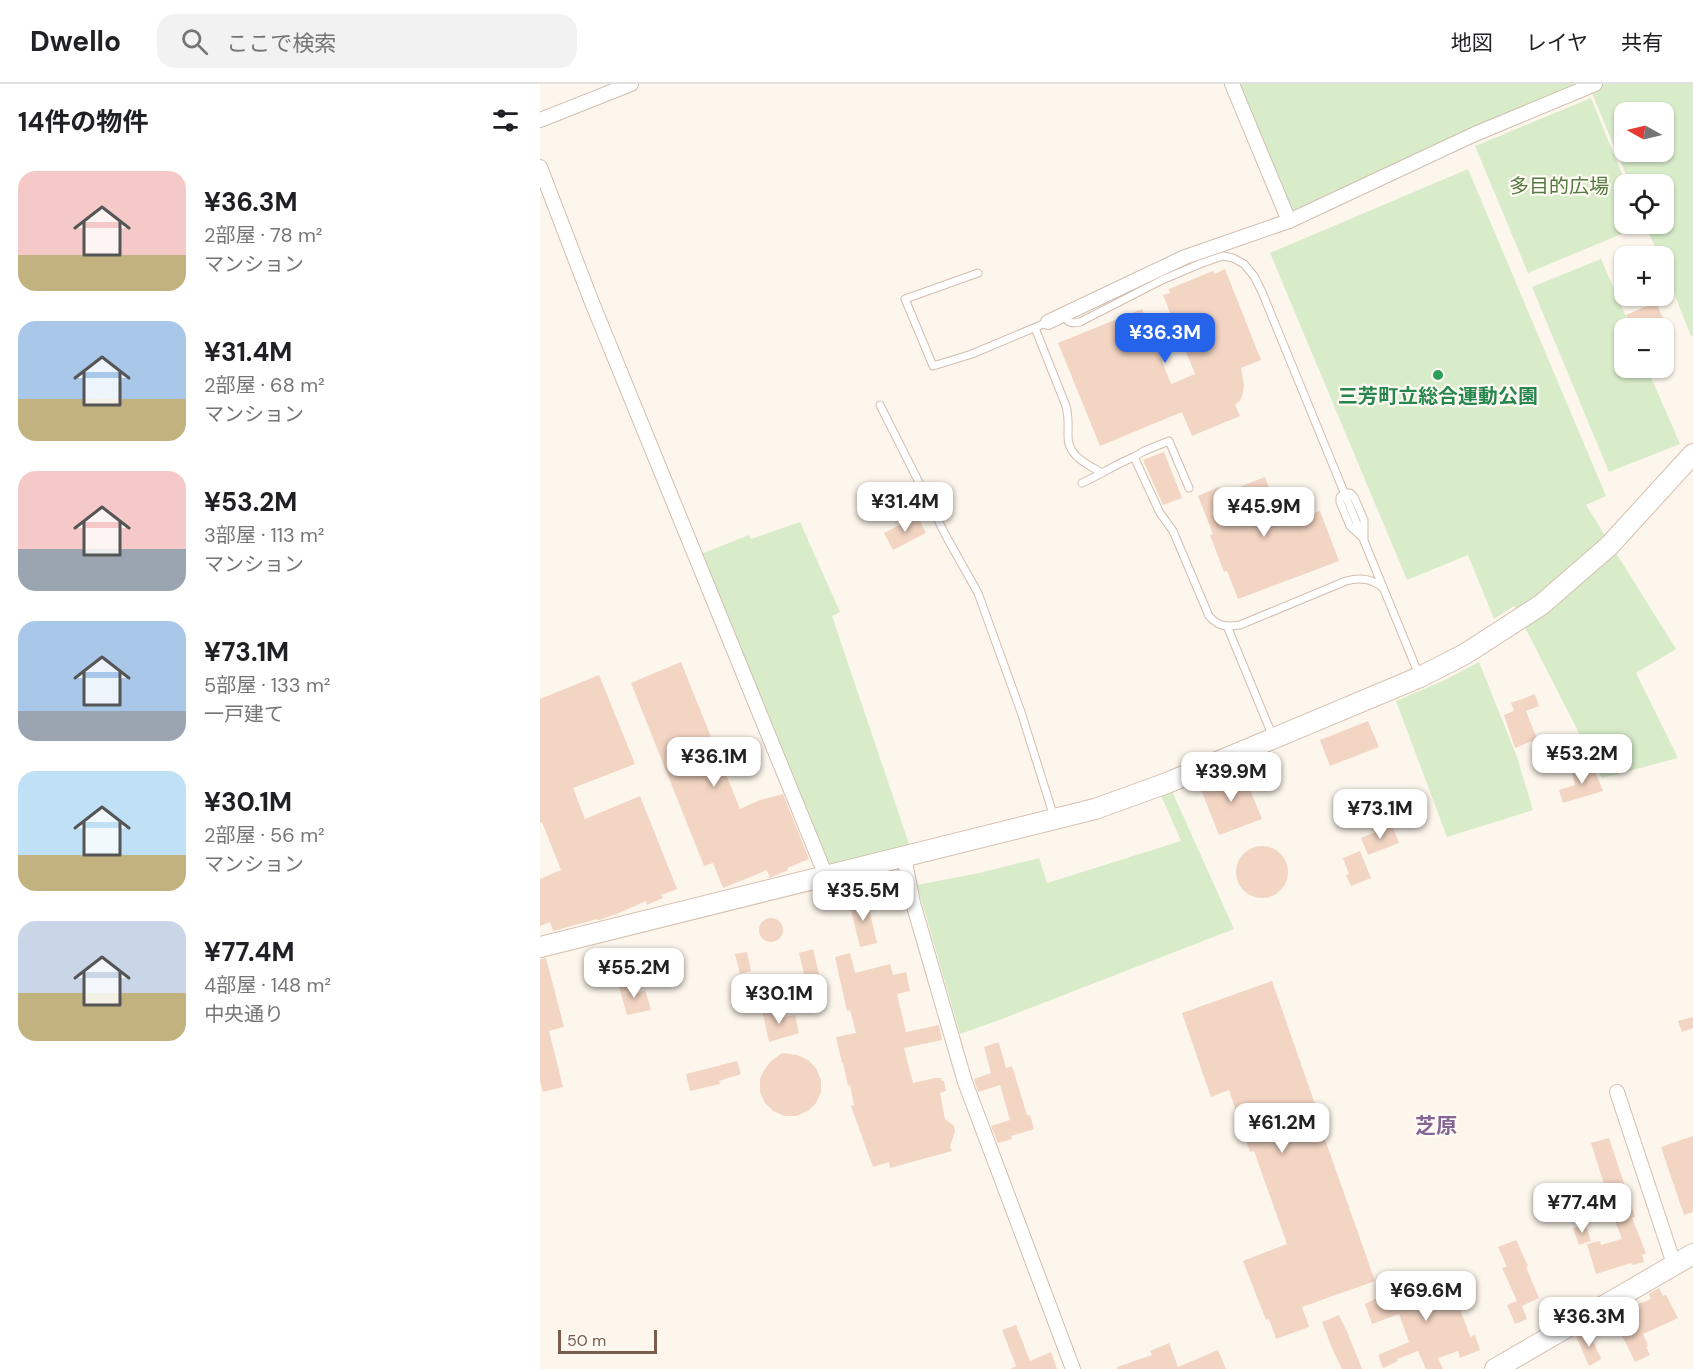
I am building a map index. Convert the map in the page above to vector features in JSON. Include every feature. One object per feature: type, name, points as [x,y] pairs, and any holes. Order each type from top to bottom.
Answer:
[{"type":"street","points":[[540,120],[631,84]]},
{"type":"street","points":[[1232,84],[1289,221]]},
{"type":"street","points":[[1041,325],[1185,257],[1289,221],[1475,134],[1594,84]]},
{"type":"street","points":[[540,167],[544,187],[826,876]]},
{"type":"street","points":[[540,947],[1095,809],[1167,783],[1420,677],[1466,654],[1541,605],[1609,546],[1693,454]]},
{"type":"street","points":[[904,857],[913,903],[965,1082],[1073,1369]]},
{"type":"street","points":[[1617,1092],[1674,1264]]},
{"type":"street","points":[[1495,1369],[1693,1254]]},
{"type":"lane","points":[[1063,315],[1070,323],[1080,322],[1162,280],[1223,256],[1244,264],[1254,276],[1262,292],[1420,677]]},
{"type":"lane","points":[[978,273],[906,299],[933,366],[972,354],[1041,325],[1069,418],[1068,443],[1074,455],[1102,473]]},
{"type":"lane","points":[[880,405],[946,536],[978,593],[1021,712],[1055,820]]},
{"type":"lane","points":[[1082,483],[1117,464],[1169,441],[1189,488]]},
{"type":"lane","points":[[1134,457],[1160,513],[1173,531],[1209,615],[1215,623],[1227,626],[1247,622],[1356,579],[1364,578],[1372,581],[1385,590]]},
{"type":"lane","points":[[1227,626],[1274,738]]},
{"type":"green space","points":[[1236,84],[1579,84],[1291,214]]},
{"type":"green space","points":[[1588,84],[1693,84],[1693,335],[1691,336],[1674,293],[1674,246],[1655,246],[1649,234],[1674,234],[1674,174],[1626,174],[1621,162],[1674,162],[1674,102],[1614,102],[1614,146]]},
{"type":"green space","name":"多目的広場","points":[[1591,98],[1614,155],[1614,162],[1617,162],[1622,174],[1614,174],[1614,234],[1621,234],[1528,273],[1475,146]]},
{"type":"green space","name":"三芳町立総合運動公園","points":[[1468,169],[1606,496],[1586,505],[1676,649],[1636,673],[1678,758],[1602,778],[1514,606],[1494,619],[1468,555],[1407,580],[1270,253]]},
{"type":"green space","points":[[1601,259],[1614,289],[1614,306],[1621,306],[1627,318],[1614,318],[1614,378],[1651,378],[1680,444],[1609,472],[1532,287]]},
{"type":"green space","points":[[800,522],[840,612],[832,616],[909,844],[827,865],[701,554],[749,535],[751,539]]},
{"type":"green space","points":[[1479,662],[1517,757],[1533,810],[1447,837],[1396,701],[1445,680]]},
{"type":"green space","points":[[1171,789],[1234,929],[960,1034],[917,885],[1039,858],[1047,883],[1181,841],[1160,793]]},
{"type":"building","points":[[1225,269],[1261,360],[1241,368],[1243,392],[1241,399],[1235,405],[1240,416],[1192,436],[1182,412],[1100,446],[1058,343],[1142,309],[1171,384],[1195,374],[1163,295],[1170,293],[1169,289],[1213,271],[1215,274]]},
{"type":"building","points":[[1647,306],[1658,306],[1663,318],[1627,318],[1626,315]]},
{"type":"building","points":[[1164,452],[1182,498],[1163,505],[1143,460]]},
{"type":"building","points":[[1265,477],[1272,496],[1291,503],[1302,517],[1320,511],[1339,561],[1238,599],[1227,571],[1224,572],[1210,535],[1213,534],[1198,496],[1219,487],[1221,494]]},
{"type":"building","points":[[917,516],[926,533],[893,550],[884,533]]},
{"type":"building","points":[[681,662],[740,809],[760,800],[783,794],[809,859],[770,878],[767,870],[723,888],[713,863],[704,866],[631,683]]},
{"type":"building","points":[[599,675],[635,764],[573,788],[585,819],[640,796],[677,889],[661,895],[663,898],[647,905],[646,901],[599,920],[553,931],[550,922],[540,926],[540,879],[561,870],[542,822],[540,823],[540,699]]},
{"type":"building","points":[[1535,694],[1539,706],[1526,711],[1537,739],[1515,748],[1504,715],[1514,711],[1511,703]]},
{"type":"building","points":[[1368,721],[1379,747],[1330,766],[1320,740]]},
{"type":"building","points":[[1593,766],[1603,791],[1563,803],[1559,790],[1575,785],[1572,772]]},
{"type":"building","points":[[1242,770],[1262,819],[1219,835],[1200,787]]},
{"type":"building","points":[[1392,825],[1399,843],[1368,855],[1361,838]]},
{"type":"building","points":[[1262,846],[1272,848],[1280,854],[1286,862],[1288,872],[1286,882],[1280,890],[1272,896],[1262,898],[1252,896],[1244,890],[1238,882],[1236,872],[1238,862],[1244,854],[1252,848]]},
{"type":"building","points":[[1360,851],[1371,878],[1351,886],[1343,858]]},
{"type":"building","points":[[866,897],[877,943],[860,947],[849,902]]},
{"type":"building","points":[[771,918],[776,919],[782,925],[782,935],[776,941],[771,942],[766,941],[760,935],[759,930],[760,925],[766,919]]},
{"type":"building","points":[[813,949],[821,982],[807,986],[799,953]]},
{"type":"building","points":[[747,952],[751,971],[740,974],[735,954]]},
{"type":"building","points":[[850,953],[855,973],[890,964],[893,975],[906,972],[910,991],[897,994],[906,1032],[939,1025],[942,1040],[904,1048],[913,1083],[935,1078],[941,1078],[944,1081],[946,1091],[940,1093],[945,1119],[954,1126],[955,1131],[950,1147],[952,1151],[890,1168],[889,1162],[873,1167],[851,1106],[854,1105],[850,1085],[848,1086],[836,1037],[856,1033],[850,1010],[847,1011],[835,957]]},
{"type":"building","points":[[546,958],[564,1027],[549,1031],[563,1087],[543,1092],[540,1081],[540,959]]},
{"type":"building","points":[[633,981],[637,993],[645,990],[651,1010],[627,1015],[619,987]]},
{"type":"building","points":[[1272,981],[1375,1281],[1302,1307],[1309,1327],[1276,1339],[1269,1319],[1266,1320],[1243,1261],[1287,1244],[1254,1151],[1250,1152],[1229,1090],[1211,1097],[1182,1013]]},
{"type":"building","points":[[777,1006],[779,1018],[795,1015],[799,1033],[769,1042],[762,1009]]},
{"type":"building","points":[[1693,1017],[1693,1028],[1682,1032],[1678,1021]]},
{"type":"building","points":[[999,1043],[1006,1068],[1012,1066],[1027,1115],[1030,1115],[1034,1129],[1011,1136],[1012,1139],[998,1143],[991,1126],[1010,1120],[1000,1085],[978,1092],[974,1079],[991,1073],[984,1047]]},
{"type":"building","points":[[782,1053],[797,1055],[808,1060],[816,1068],[821,1080],[821,1092],[816,1103],[808,1111],[796,1116],[784,1116],[773,1111],[765,1103],[760,1092],[760,1079],[763,1072],[770,1062]]},
{"type":"building","points":[[737,1061],[741,1074],[719,1081],[720,1084],[690,1091],[686,1074]]},
{"type":"building","points":[[1693,1136],[1693,1212],[1684,1215],[1661,1147]]},
{"type":"building","points":[[1609,1138],[1635,1217],[1632,1218],[1646,1253],[1642,1255],[1644,1262],[1633,1265],[1631,1263],[1596,1274],[1587,1244],[1600,1241],[1601,1245],[1622,1239],[1601,1185],[1604,1184],[1591,1143]]},
{"type":"building","points":[[1585,1223],[1591,1241],[1579,1245],[1573,1228]]},
{"type":"building","points":[[1516,1240],[1539,1298],[1522,1306],[1527,1319],[1515,1324],[1507,1305],[1517,1301],[1502,1268],[1507,1267],[1498,1247]]},
{"type":"building","points":[[1450,1272],[1455,1287],[1452,1288],[1470,1337],[1475,1335],[1480,1350],[1460,1358],[1458,1351],[1438,1358],[1443,1369],[1426,1369],[1418,1351],[1397,1359],[1398,1361],[1383,1368],[1378,1355],[1409,1342],[1399,1314],[1372,1324],[1365,1304],[1381,1296],[1382,1299]]},
{"type":"building","points":[[1659,1288],[1663,1296],[1666,1295],[1678,1318],[1643,1334],[1650,1355],[1635,1362],[1612,1315],[1651,1299],[1649,1294]]},
{"type":"building","points":[[1339,1315],[1362,1369],[1342,1369],[1332,1348],[1322,1322]]},
{"type":"building","points":[[1016,1325],[1030,1361],[1051,1352],[1057,1369],[1010,1369],[1016,1366],[1002,1330]]},
{"type":"building","points":[[1586,1331],[1601,1358],[1589,1366],[1576,1336]]},
{"type":"building","points":[[1169,1343],[1178,1367],[1218,1350],[1226,1369],[1117,1369],[1117,1367],[1152,1355],[1150,1351]]},
{"type":"place","name":"三芳町立総合運動公園","points":[[1438,375]]},
{"type":"district","name":"芝原","points":[[1436,1126]]}]
